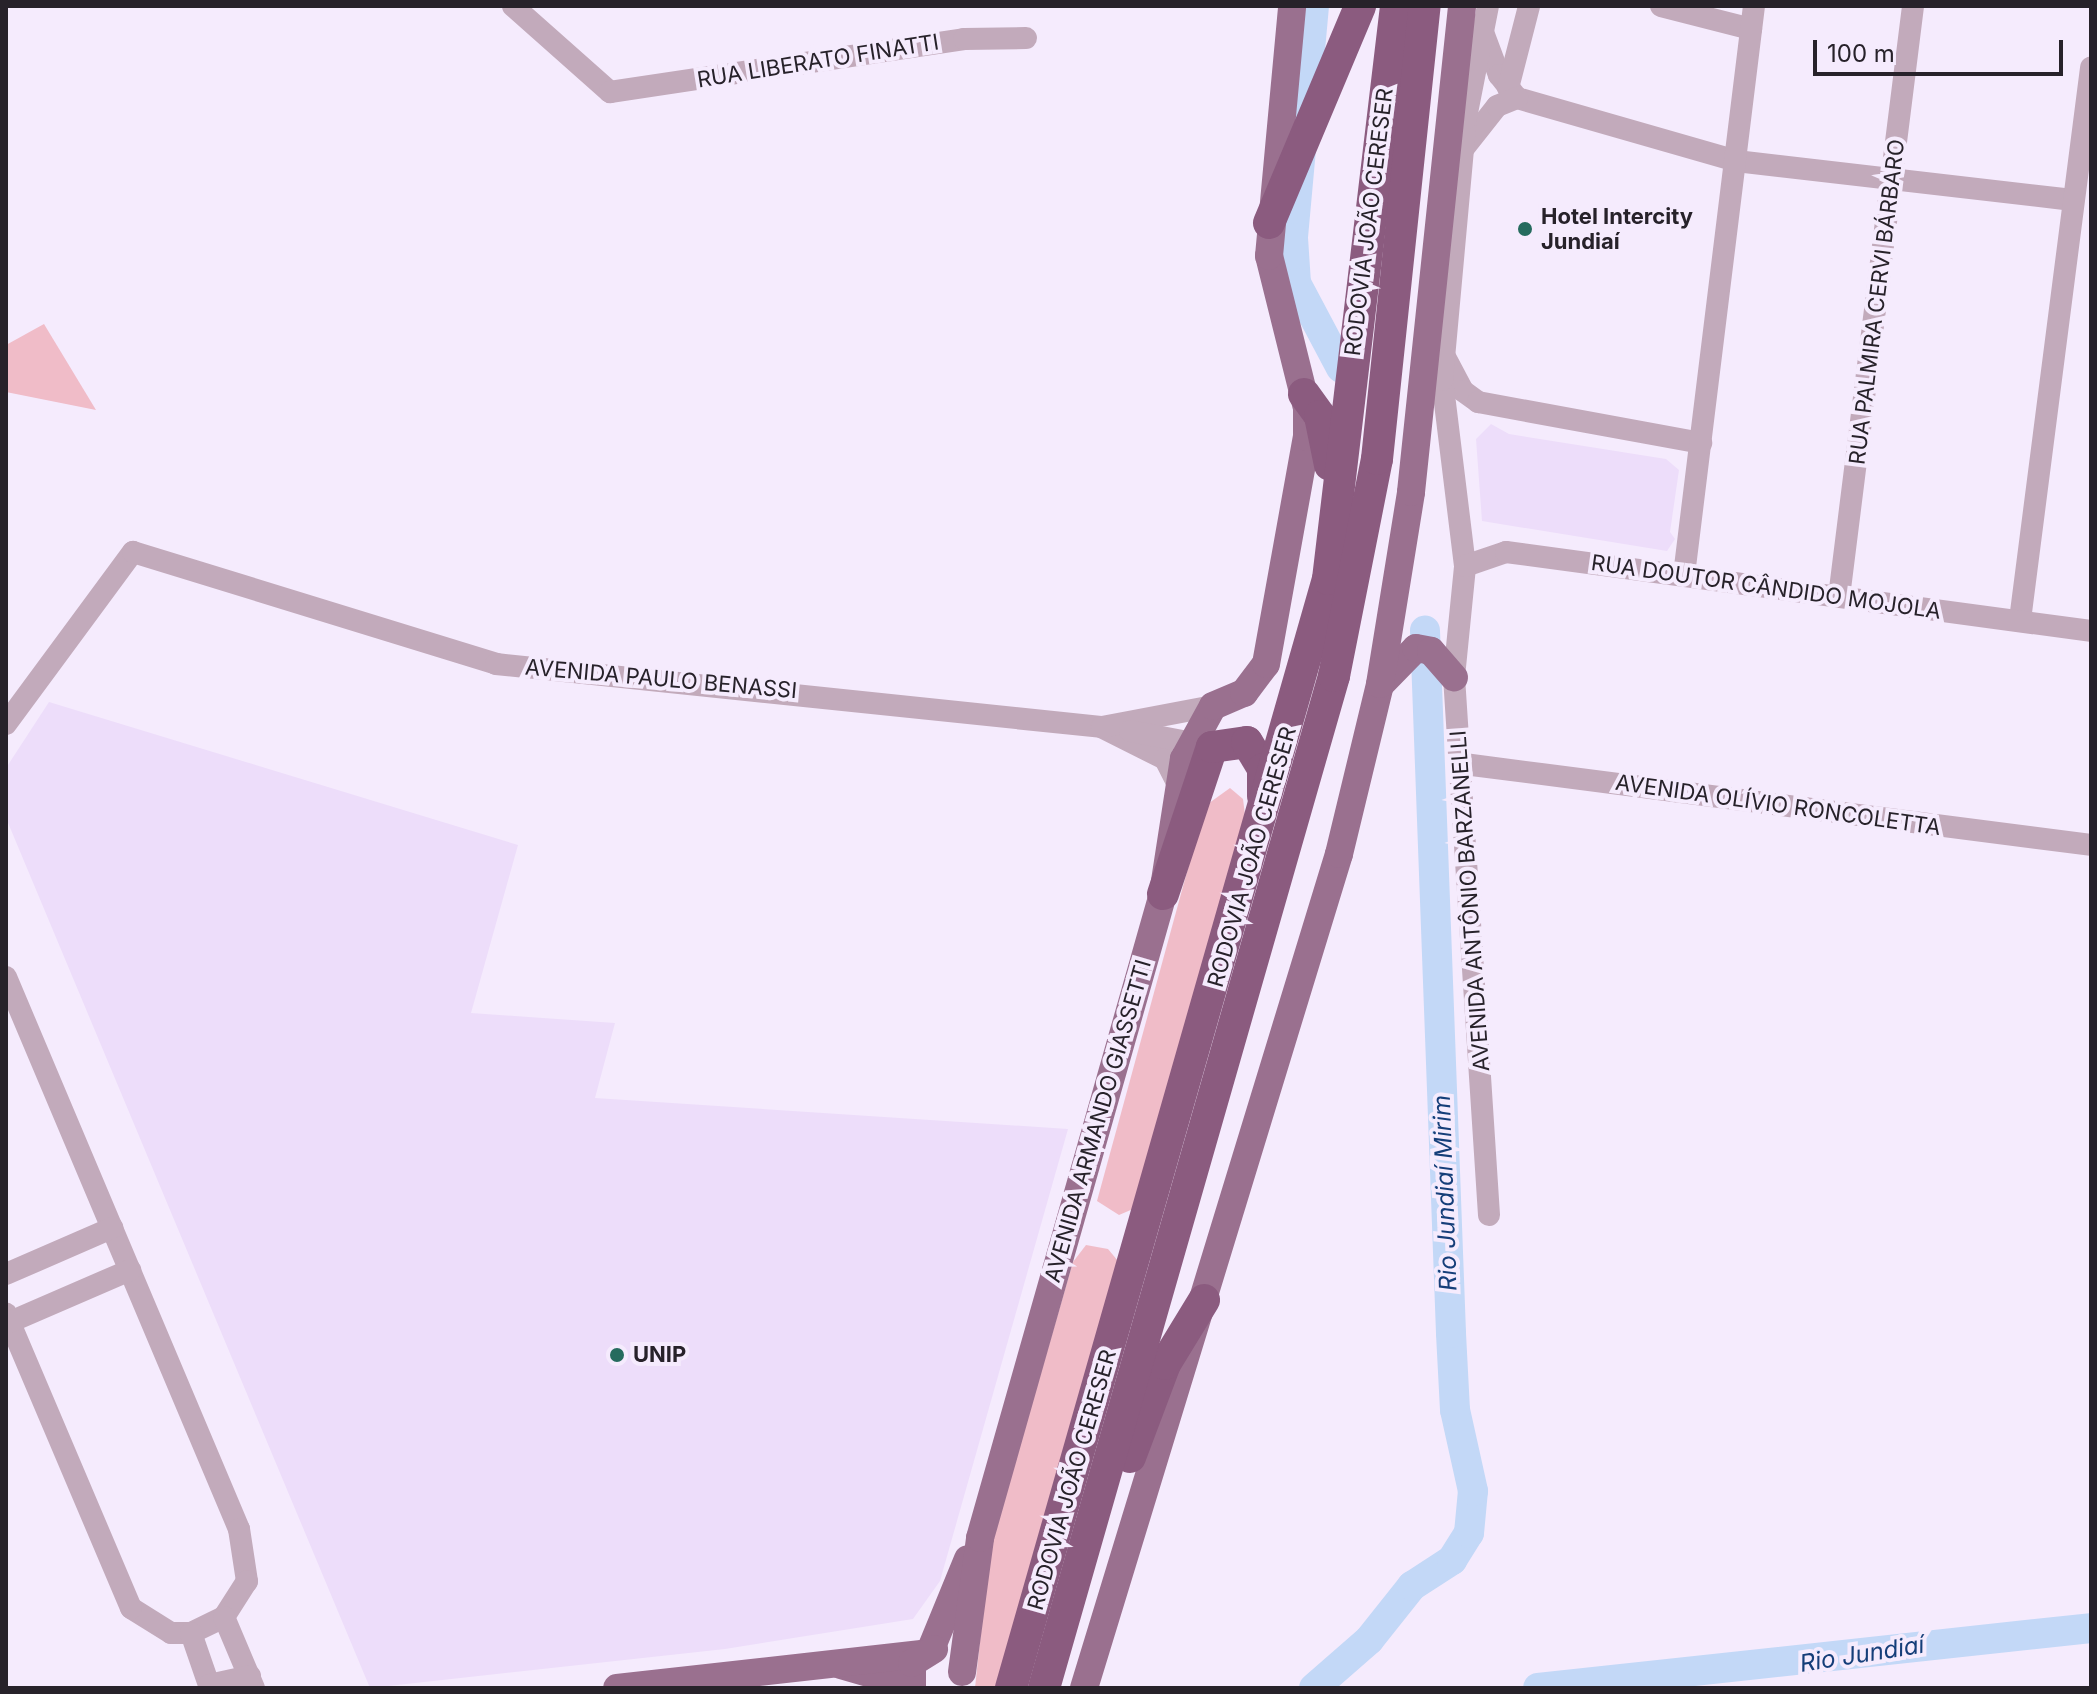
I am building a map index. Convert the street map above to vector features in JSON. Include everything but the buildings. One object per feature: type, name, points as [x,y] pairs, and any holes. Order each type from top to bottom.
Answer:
[{"type":"highway","points":[[1274,211],[1360,6]]},
{"type":"highway","name":"RODOVIA JOÃO CERESER","points":[[1011,1688],[1251,863],[1328,579],[1355,329],[1396,6]]},
{"type":"highway","name":"RODOVIA JOÃO CERESER","points":[[1044,1688],[1334,676],[1377,459],[1425,6]]},
{"type":"highway","points":[[1304,394],[1320,416],[1329,455],[1328,579]]},
{"type":"highway","points":[[1163,894],[1201,742],[1247,742],[1263,769],[1251,863]]},
{"type":"highway","points":[[1063,1624],[1165,1364],[1204,1300]]},
{"type":"main road","points":[[1213,706],[1244,693],[1266,664],[1305,458],[1304,394],[1269,256],[1292,6]]},
{"type":"main road","points":[[1084,1688],[1339,854],[1386,678],[1411,492],[1462,6]]},
{"type":"main road","points":[[1386,678],[1416,648],[1448,669]]},
{"type":"main road","name":"AVENIDA ARMANDO GIASSETTI","points":[[960,1680],[980,1538],[1163,894],[1179,786],[1201,742],[1213,706]]},
{"type":"main road","name":"AVENIDA ARMANDO GIASSETTI","points":[[911,1686],[980,1538]]},
{"type":"main road","points":[[617,1688],[668,1686],[841,1665],[893,1652],[925,1651],[954,1656],[960,1680]]},
{"type":"main road","points":[[785,1688],[841,1665],[911,1686]]},
{"type":"street","name":"RUA LIBERATO FINATTI","points":[[513,6],[610,92],[964,39],[1026,38]]},
{"type":"street","name":"AVENIDA ANTÔNIO BARZANELLI","points":[[1488,6],[1464,148],[1443,406],[1462,577],[1448,669],[1464,764],[1489,1215]]},
{"type":"street","points":[[1464,148],[1497,106],[1512,93],[1529,6]]},
{"type":"street","points":[[1661,6],[1751,29]]},
{"type":"street","points":[[1684,575],[1754,6]]},
{"type":"street","name":"RUA PALMIRA CERVI BÁRBARO","points":[[1839,597],[1894,182],[1913,6]]},
{"type":"street","points":[[1483,32],[1512,93],[1736,161],[1894,182],[2073,200]]},
{"type":"street","points":[[2020,620],[2073,200],[2084,168],[2091,68]]},
{"type":"street","points":[[1445,357],[1463,391],[1478,402],[1701,443]]},
{"type":"street","name":"AVENIDA PAULO BENASSI","points":[[6,724],[133,552],[496,664],[1101,727],[1165,759],[1179,786]]},
{"type":"street","name":"RUA DOUTOR CÂNDIDO MOJOLA","points":[[1462,577],[1506,552],[2091,631]]},
{"type":"street","points":[[1101,727],[1213,706]]},
{"type":"street","points":[[1101,727],[1201,742]]},
{"type":"street","name":"AVENIDA OLÍVIO RONCOLETTA","points":[[1464,764],[2091,845]]},
{"type":"street","points":[[6,977],[130,1270],[248,1556],[247,1581],[224,1617],[191,1633],[149,1623],[122,1592],[8,1318],[130,1270]]},
{"type":"street","points":[[6,1274],[112,1228]]},
{"type":"street","points":[[191,1633],[210,1687],[252,1682],[224,1617]]},
{"type":"shaded area","points":[[44,324],[96,410],[6,392],[6,345]]},
{"type":"shaded area","points":[[1491,424],[1509,434],[1666,459],[1679,470],[1670,532],[1675,539],[1667,551],[1482,521],[1476,439]]},
{"type":"shaded area","name":"UNIP","points":[[49,702],[518,845],[471,1013],[615,1023],[595,1098],[1068,1129],[940,1581],[913,1619],[725,1649],[370,1688],[6,818],[6,768]]},
{"type":"shaded area","points":[[1230,788],[1243,799],[1245,815],[1133,1209],[1119,1215],[1097,1201],[1205,806]]},
{"type":"shaded area","points":[[1086,1245],[1108,1249],[1118,1261],[999,1688],[975,1688],[990,1547],[1073,1262]]},
{"type":"waterway","name":"Rio Jundiaí Mirim","points":[[1314,6],[1293,238],[1296,283],[1341,368]]},
{"type":"waterway","name":"Rio Jundiaí Mirim","points":[[1314,1688],[1369,1640],[1412,1586],[1452,1560],[1469,1533],[1473,1491],[1455,1410],[1451,1333],[1425,630]]},
{"type":"waterway","name":"Rio Jundiaí","points":[[1538,1688],[2091,1628]]},
{"type":"place","name":"Hotel Intercity Jundiaí","points":[[1525,229]]},
{"type":"place","name":"UNIP","points":[[617,1355]]}]
